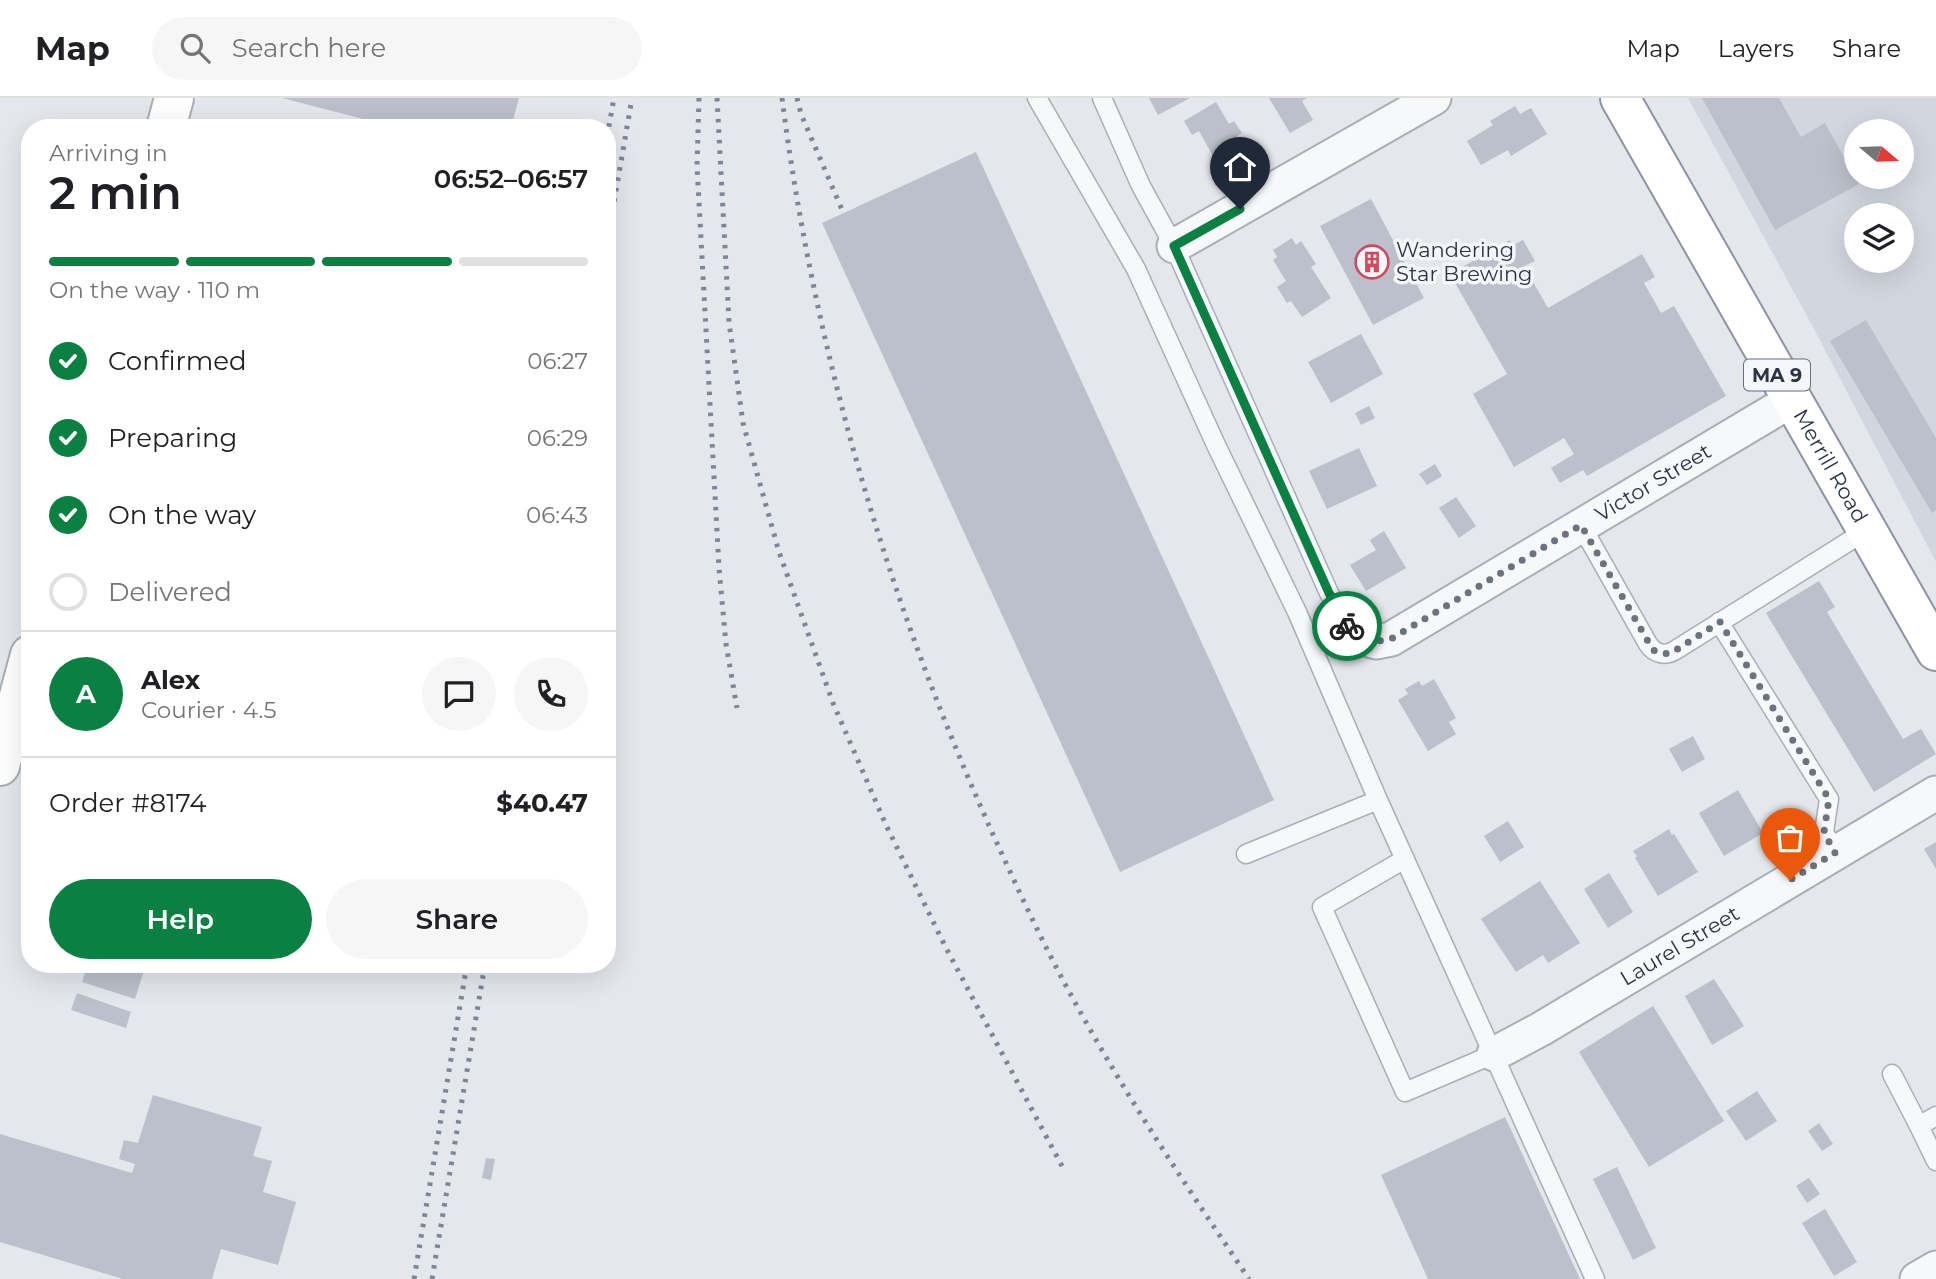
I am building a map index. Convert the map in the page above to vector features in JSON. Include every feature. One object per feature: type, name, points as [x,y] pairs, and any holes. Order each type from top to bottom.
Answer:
[{"type":"main road","points":[[168,119],[174,98]]},
{"type":"main road","name":"Merrill Road","points":[[1620,98],[1936,651]]},
{"type":"main road","points":[[0,766],[21,688]]},
{"type":"street","points":[[1174,246],[1434,98]]},
{"type":"street","name":"Victor Street","points":[[1366,639],[1376,642],[1391,639],[1791,400]]},
{"type":"street","name":"Laurel Street","points":[[1494,1054],[1541,1029],[1936,793]]},
{"type":"street","points":[[1917,1279],[1936,1268]]},
{"type":"lane","points":[[1037,98],[1136,269],[1216,445],[1297,612],[1378,800],[1595,1279]]},
{"type":"lane","points":[[1102,98],[1141,186],[1174,246],[1340,615],[1351,631],[1366,639]]},
{"type":"lane","points":[[1581,525],[1653,650],[1663,654],[1671,653],[1867,530]]},
{"type":"lane","points":[[1720,622],[1829,799],[1824,832],[1835,853]]},
{"type":"lane","points":[[1246,855],[1378,800]]},
{"type":"lane","points":[[1405,859],[1322,907],[1399,1079],[1405,1092],[1494,1054]]},
{"type":"lane","points":[[1892,1074],[1936,1161]]},
{"type":"lane","points":[[1919,1126],[1936,1116]]},
{"type":"shaded area","points":[[1688,98],[1936,98],[1936,562],[1813,327]]},
{"type":"building","points":[[282,98],[519,98],[513,119],[363,119]]},
{"type":"building","points":[[1149,98],[1190,98],[1158,115]]},
{"type":"building","points":[[1269,98],[1307,98],[1302,101],[1313,120],[1290,133]]},
{"type":"building","points":[[1702,98],[1779,98],[1801,137],[1825,123],[1844,157],[1844,189],[1850,189],[1775,230]]},
{"type":"building","points":[[1216,102],[1229,124],[1234,121],[1242,133],[1237,136],[1250,159],[1223,174],[1199,131],[1192,135],[1184,121]]},
{"type":"building","points":[[1515,106],[1520,114],[1531,108],[1547,134],[1511,156],[1508,150],[1481,165],[1467,141],[1493,125],[1490,121]]},
{"type":"building","points":[[976,152],[1274,800],[1120,872],[822,223]]},
{"type":"building","name":"Wandering Star Brewing","points":[[1371,199],[1424,298],[1373,325],[1320,226]]},
{"type":"building","points":[[1292,238],[1296,245],[1301,241],[1316,264],[1311,267],[1331,298],[1302,317],[1291,301],[1287,303],[1277,287],[1286,281],[1273,260],[1277,257],[1273,250]]},
{"type":"building","points":[[1510,240],[1513,245],[1523,240],[1535,261],[1524,266],[1548,308],[1642,254],[1655,277],[1644,283],[1661,313],[1674,306],[1726,396],[1587,476],[1583,470],[1560,483],[1551,468],[1574,454],[1564,438],[1514,467],[1473,394],[1507,374],[1450,274]]},
{"type":"building","points":[[1866,320],[1936,438],[1936,510],[1932,513],[1830,341]]},
{"type":"building","points":[[1361,334],[1383,374],[1331,403],[1308,362]]},
{"type":"building","points":[[1369,406],[1375,418],[1361,425],[1355,413]]},
{"type":"building","points":[[1359,448],[1377,486],[1327,509],[1309,471]]},
{"type":"building","points":[[1435,464],[1442,476],[1427,485],[1419,474]]},
{"type":"building","points":[[1456,497],[1476,526],[1459,538],[1439,508]]},
{"type":"building","points":[[1384,531],[1406,568],[1366,591],[1350,565],[1376,550],[1370,540]]},
{"type":"building","points":[[1819,581],[1835,607],[1827,612],[1903,739],[1921,729],[1936,754],[1874,792],[1766,613]]},
{"type":"building","points":[[1434,679],[1456,718],[1449,722],[1456,734],[1428,751],[1398,700],[1408,694],[1405,689],[1419,681],[1422,686]]},
{"type":"building","points":[[1693,736],[1705,759],[1682,772],[1669,749]]},
{"type":"building","points":[[1738,790],[1763,833],[1724,856],[1699,813]]},
{"type":"building","points":[[1508,821],[1524,847],[1500,862],[1484,836]]},
{"type":"building","points":[[1669,829],[1698,872],[1658,896],[1633,851]]},
{"type":"building","points":[[1936,842],[1936,869],[1924,849]]},
{"type":"building","points":[[1609,873],[1633,912],[1608,928],[1584,889]]},
{"type":"building","points":[[1540,881],[1580,943],[1548,963],[1543,955],[1516,972],[1481,919]]},
{"type":"building","points":[[85,973],[143,973],[135,999],[82,982]]},
{"type":"building","points":[[1714,979],[1744,1026],[1712,1045],[1685,996]]},
{"type":"building","points":[[77,993],[131,1012],[126,1028],[71,1010]]},
{"type":"building","points":[[1653,1006],[1724,1121],[1649,1167],[1579,1052]]},
{"type":"building","points":[[1757,1091],[1777,1121],[1746,1141],[1726,1111]]},
{"type":"building","points":[[153,1095],[262,1127],[253,1156],[272,1161],[263,1192],[296,1202],[278,1265],[221,1249],[212,1279],[123,1279],[0,1242],[0,1134],[132,1173],[135,1164],[119,1159],[124,1140],[138,1143]]},
{"type":"building","points":[[1505,1117],[1580,1279],[1428,1279],[1381,1175]]},
{"type":"building","points":[[1819,1123],[1833,1144],[1822,1151],[1808,1131]]},
{"type":"building","points":[[486,1158],[495,1159],[491,1180],[482,1178]]},
{"type":"building","points":[[1617,1167],[1656,1248],[1633,1260],[1593,1179]]},
{"type":"building","points":[[1809,1178],[1820,1194],[1807,1203],[1796,1186]]},
{"type":"building","points":[[1825,1209],[1857,1262],[1834,1276],[1802,1223]]},
{"type":"railway","points":[[610,119],[614,98]]},
{"type":"railway","points":[[616,191],[632,98]]},
{"type":"railway","points":[[699,98],[697,166],[719,568],[726,644],[737,708]]},
{"type":"railway","points":[[717,98],[729,322],[743,423],[779,552],[833,703],[886,825],[945,946],[1063,1168]]},
{"type":"railway","points":[[782,98],[813,284],[858,467],[916,646],[950,734],[1019,891],[1077,1006],[1138,1111],[1249,1279]]},
{"type":"railway","points":[[797,98],[801,114],[843,212]]},
{"type":"railway","points":[[414,1279],[465,973]]},
{"type":"railway","points":[[432,1279],[483,973]]},
{"type":"way so far","points":[[1347,626],[1351,631],[1376,642],[1391,639],[1581,525],[1653,650],[1663,654],[1671,653],[1720,622],[1829,799],[1824,832],[1835,853],[1790,880]]},
{"type":"place","name":"Wandering Star Brewing","points":[[1372,262]]},
{"type":"route","points":[[1240,209],[1174,246],[1329,593],[1347,626]]}]
